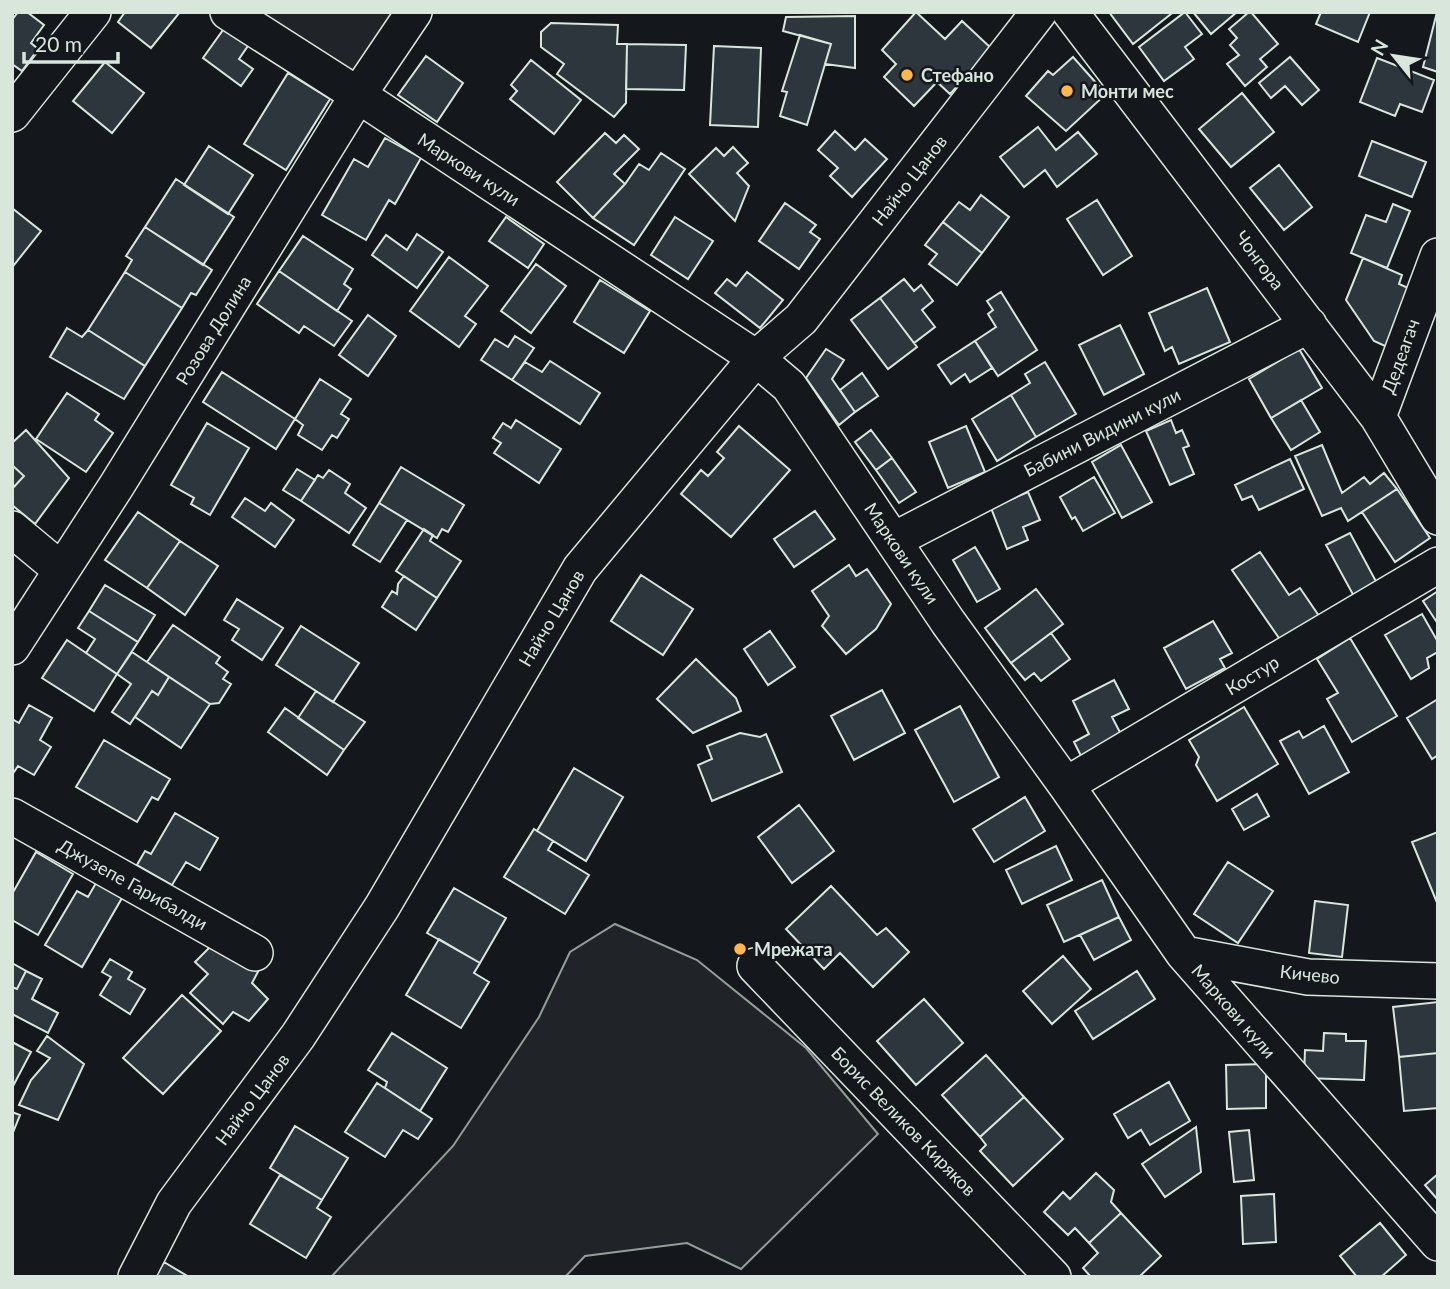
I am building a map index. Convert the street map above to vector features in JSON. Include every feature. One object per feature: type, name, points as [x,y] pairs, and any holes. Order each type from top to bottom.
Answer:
[{"type":"street","points":[[12,114],[93,12]]},
{"type":"street","name":"Маркови кули","points":[[228,12],[756,358],[789,386],[948,622],[1184,954],[1438,1244]]},
{"type":"street","name":"Розова Долина","points":[[12,647],[60,569],[117,485],[358,95],[414,12]]},
{"type":"street","name":"Найчо Цанов","points":[[136,1277],[174,1203],[298,1036],[382,907],[580,569],[756,358],[801,319],[1039,12]]},
{"type":"street","name":"Чонгора","points":[[1070,12],[1378,417],[1438,517]]},
{"type":"street","name":"Дедеагач","points":[[1378,417],[1438,256]]},
{"type":"street","name":"Бабини Видини кули","points":[[894,540],[1309,325]]},
{"type":"street","points":[[12,529],[60,569]]},
{"type":"street","name":"Костур","points":[[1066,785],[1438,565]]},
{"type":"street","name":"Джузепе Гарибалди","points":[[12,816],[255,953]]},
{"type":"street","name":"Кичево","points":[[1184,954],[1308,976],[1438,981]]},
{"type":"street","name":"Борис Великов Киряков","points":[[755,966],[1053,1277]]},
{"type":"shaded area","points":[[241,12],[400,12],[347,83]]},
{"type":"shaded area","points":[[615,924],[697,960],[806,1048],[878,1134],[741,1269],[687,1243],[585,1256],[565,1277],[331,1277],[453,1146],[539,1017],[570,952]]},
{"type":"building","points":[[18,12],[27,12],[44,25],[31,43],[38,49],[22,71],[12,64],[12,20]]},
{"type":"building","points":[[125,12],[180,12],[151,48],[118,22]]},
{"type":"building","points":[[916,12],[945,39],[962,21],[992,49],[950,94],[937,82],[914,106],[884,77],[896,64],[882,50]]},
{"type":"building","points":[[1109,12],[1170,12],[1171,14],[1133,44]]},
{"type":"building","points":[[1185,12],[1202,34],[1185,47],[1194,59],[1164,81],[1139,47]]},
{"type":"building","points":[[1193,12],[1237,12],[1211,34]]},
{"type":"building","points":[[1249,12],[1278,44],[1260,59],[1267,67],[1245,86],[1227,64],[1239,55],[1230,45],[1237,38],[1229,29]]},
{"type":"building","points":[[1321,12],[1370,12],[1358,42],[1316,24]]},
{"type":"building","points":[[1438,12],[1438,72],[1423,67]]},
{"type":"building","points":[[855,16],[855,68],[825,64],[831,44],[783,31],[786,17]]},
{"type":"building","points":[[228,23],[252,40],[239,59],[253,69],[241,86],[203,58]]},
{"type":"building","points":[[551,23],[618,25],[617,44],[627,44],[626,103],[614,117],[557,74],[564,64],[541,47],[541,32]]},
{"type":"building","points":[[800,35],[831,44],[807,125],[780,116],[787,92],[782,91]]},
{"type":"building","points":[[627,44],[686,45],[684,90],[626,89]]},
{"type":"building","points":[[714,46],[761,48],[758,127],[710,125]]},
{"type":"building","points":[[426,56],[463,83],[437,122],[398,95]]},
{"type":"building","points":[[1073,57],[1106,94],[1066,131],[1026,96],[1048,71],[1053,75]]},
{"type":"building","points":[[1290,57],[1319,90],[1302,105],[1285,86],[1271,98],[1259,83]]},
{"type":"building","points":[[1377,58],[1434,80],[1422,112],[1400,104],[1395,116],[1360,102]]},
{"type":"building","points":[[531,60],[581,100],[554,134],[510,99],[517,91],[511,85]]},
{"type":"building","points":[[105,62],[144,93],[112,133],[73,101]]},
{"type":"building","points":[[288,73],[330,99],[286,170],[244,144]]},
{"type":"building","points":[[1242,93],[1274,132],[1231,167],[1199,129]]},
{"type":"building","points":[[1038,127],[1056,150],[1078,132],[1097,154],[1057,187],[1045,170],[1024,187],[1000,157]]},
{"type":"building","points":[[835,131],[855,150],[865,139],[887,159],[852,197],[830,176],[838,168],[818,150]]},
{"type":"building","points":[[605,133],[616,143],[624,135],[639,149],[614,174],[625,184],[593,218],[557,182]]},
{"type":"building","points":[[385,138],[421,158],[395,204],[389,200],[366,240],[322,215],[354,159],[368,167]]},
{"type":"building","points":[[1372,141],[1426,162],[1412,197],[1359,176]]},
{"type":"building","points":[[209,146],[253,175],[228,214],[184,185]]},
{"type":"building","points":[[733,147],[748,163],[737,173],[749,186],[735,221],[689,174],[716,148],[724,156]]},
{"type":"building","points":[[661,153],[685,169],[634,245],[593,218],[625,184],[639,164],[649,170]]},
{"type":"building","points":[[1279,165],[1312,207],[1284,230],[1250,188]]},
{"type":"building","points":[[176,179],[234,217],[203,265],[145,227]]},
{"type":"building","points":[[981,195],[1009,217],[982,253],[943,222],[959,202],[970,210]]},
{"type":"building","points":[[1097,200],[1132,256],[1103,275],[1067,219]]},
{"type":"building","points":[[785,203],[816,225],[810,232],[820,239],[799,269],[759,241]]},
{"type":"building","points":[[1393,204],[1410,211],[1387,268],[1351,253],[1366,215],[1386,222]]},
{"type":"building","points":[[12,208],[41,231],[14,265],[12,263]]},
{"type":"building","points":[[506,217],[544,244],[528,268],[489,241]]},
{"type":"building","points":[[675,217],[713,241],[688,279],[651,255]]},
{"type":"building","points":[[943,222],[982,253],[957,285],[929,264],[937,254],[925,245]]},
{"type":"building","points":[[145,227],[212,270],[196,295],[191,293],[182,308],[125,272],[132,260],[126,256]]},
{"type":"building","points":[[417,234],[443,252],[417,288],[372,255],[386,235],[407,250]]},
{"type":"building","points":[[303,236],[353,269],[344,284],[351,289],[337,311],[279,271]]},
{"type":"building","points":[[449,257],[488,286],[465,316],[476,324],[459,347],[410,311]]},
{"type":"building","points":[[1363,258],[1402,275],[1399,284],[1415,291],[1389,345],[1374,341],[1346,300]]},
{"type":"building","points":[[536,264],[566,286],[531,333],[501,311]]},
{"type":"building","points":[[279,271],[352,321],[334,346],[304,326],[299,333],[257,304]]},
{"type":"building","points":[[125,272],[182,308],[145,366],[88,330]]},
{"type":"building","points":[[747,272],[783,300],[760,328],[715,293],[727,279],[736,286]]},
{"type":"building","points":[[904,279],[914,291],[921,285],[933,301],[922,310],[935,327],[914,343],[880,298]]},
{"type":"building","points":[[600,280],[650,311],[624,353],[574,322]]},
{"type":"building","points":[[1207,288],[1230,342],[1179,364],[1172,347],[1165,351],[1149,313]]},
{"type":"building","points":[[1001,292],[1037,350],[998,376],[975,341],[996,327],[988,314],[993,310],[987,301]]},
{"type":"building","points":[[880,298],[917,347],[888,369],[851,320]]},
{"type":"building","points":[[368,315],[396,336],[368,376],[339,355]]},
{"type":"building","points":[[1120,325],[1144,374],[1104,395],[1079,345]]},
{"type":"building","points":[[67,328],[82,337],[88,330],[145,366],[124,399],[50,357]]},
{"type":"building","points":[[515,336],[534,348],[512,380],[481,360],[495,339],[508,347]]},
{"type":"building","points":[[975,341],[992,368],[970,382],[965,374],[951,384],[938,365]]},
{"type":"building","points":[[826,349],[844,360],[832,379],[855,412],[839,425],[806,378]]},
{"type":"building","points":[[1299,349],[1322,388],[1271,418],[1249,379]]},
{"type":"building","points":[[550,361],[600,393],[580,424],[512,380],[525,362],[542,372]]},
{"type":"building","points":[[1045,362],[1076,414],[1036,437],[1011,395],[1030,383],[1025,374]]},
{"type":"building","points":[[222,372],[295,419],[276,449],[203,402]]},
{"type":"building","points":[[862,373],[878,396],[855,412],[840,390]]},
{"type":"building","points":[[320,379],[351,399],[341,414],[349,419],[337,438],[332,435],[322,450],[298,435],[303,425],[295,419]]},
{"type":"building","points":[[67,393],[99,414],[95,420],[113,433],[86,472],[36,439]]},
{"type":"building","points":[[1011,395],[1036,437],[997,461],[972,419]]},
{"type":"building","points":[[1301,400],[1320,432],[1291,450],[1271,418]]},
{"type":"building","points":[[516,420],[561,449],[539,483],[494,453],[501,443],[493,438],[503,423],[511,428]]},
{"type":"building","points":[[1171,420],[1176,433],[1182,430],[1189,446],[1183,448],[1194,474],[1170,485],[1146,431]]},
{"type":"building","points":[[207,423],[249,448],[210,515],[191,504],[194,498],[171,485]]},
{"type":"building","points":[[739,426],[790,470],[731,537],[681,494],[701,470],[708,476],[724,458],[717,452]]},
{"type":"building","points":[[966,426],[985,472],[948,488],[929,442]]},
{"type":"building","points":[[26,430],[69,478],[35,524],[12,505],[12,489],[24,476],[12,465],[12,443]]},
{"type":"building","points":[[871,430],[892,458],[876,470],[855,442]]},
{"type":"building","points":[[1121,445],[1152,502],[1122,518],[1092,462]]},
{"type":"building","points":[[1322,445],[1342,493],[1364,477],[1370,484],[1384,473],[1397,489],[1348,521],[1341,508],[1322,516],[1295,456]]},
{"type":"building","points":[[892,458],[916,492],[899,503],[876,470]]},
{"type":"building","points":[[1290,459],[1304,489],[1259,510],[1252,496],[1242,500],[1235,485]]},
{"type":"building","points":[[12,465],[24,476],[12,489]]},
{"type":"building","points":[[401,467],[464,505],[448,532],[442,529],[437,538],[379,503]]},
{"type":"building","points":[[297,469],[315,480],[301,501],[283,490]]},
{"type":"building","points":[[329,470],[350,484],[345,493],[366,508],[349,533],[301,501],[318,475],[323,478]]},
{"type":"building","points":[[1094,477],[1115,513],[1083,531],[1075,517],[1072,519],[1060,497]]},
{"type":"building","points":[[1397,489],[1430,538],[1395,562],[1362,512]]},
{"type":"building","points":[[1028,492],[1040,520],[1023,527],[1028,540],[1007,549],[991,508]]},
{"type":"building","points":[[245,498],[265,511],[271,503],[294,520],[275,547],[232,517]]},
{"type":"building","points":[[379,503],[407,520],[380,562],[353,545]]},
{"type":"building","points":[[815,511],[835,539],[794,567],[774,539]]},
{"type":"building","points":[[138,512],[180,541],[147,588],[105,560]]},
{"type":"building","points":[[424,529],[433,535],[430,541],[461,561],[437,598],[396,571]]},
{"type":"building","points":[[1350,533],[1379,587],[1356,600],[1326,545]]},
{"type":"building","points":[[180,541],[218,566],[185,615],[147,588]]},
{"type":"building","points":[[975,547],[1000,589],[977,602],[953,560]]},
{"type":"building","points":[[1260,552],[1289,595],[1300,588],[1319,616],[1281,641],[1232,570]]},
{"type":"building","points":[[849,565],[856,576],[867,569],[891,604],[876,629],[846,654],[822,626],[829,616],[812,591]]},
{"type":"building","points":[[641,575],[693,609],[663,655],[611,621]]},
{"type":"building","points":[[404,576],[437,598],[416,630],[382,607],[392,591],[397,594],[398,584]]},
{"type":"building","points":[[105,585],[155,615],[138,642],[89,611]]},
{"type":"building","points":[[1036,589],[1063,624],[1011,663],[985,628]]},
{"type":"building","points":[[1438,591],[1438,624],[1423,601]]},
{"type":"building","points":[[237,599],[283,628],[262,660],[232,640],[239,629],[224,620]]},
{"type":"building","points":[[89,611],[138,642],[117,674],[86,653],[95,639],[78,628]]},
{"type":"building","points":[[1422,614],[1438,642],[1438,652],[1427,658],[1429,668],[1411,679],[1385,635]]},
{"type":"building","points":[[1213,621],[1232,653],[1220,659],[1225,668],[1186,689],[1164,648]]},
{"type":"building","points":[[173,625],[220,657],[216,663],[228,672],[223,679],[231,684],[219,703],[210,704],[147,662]]},
{"type":"building","points":[[301,626],[359,663],[333,702],[276,665]]},
{"type":"building","points":[[770,631],[795,667],[768,685],[744,649]]},
{"type":"building","points":[[1051,633],[1070,659],[1041,681],[1034,673],[1025,680],[1011,663]]},
{"type":"building","points":[[1350,638],[1397,716],[1352,742],[1327,699],[1338,693],[1317,659]]},
{"type":"building","points":[[67,640],[117,674],[94,711],[42,678]]},
{"type":"building","points":[[132,652],[169,677],[158,695],[152,691],[130,724],[112,712],[131,684],[117,674]]},
{"type":"building","points":[[696,659],[736,698],[741,711],[693,733],[657,699]]},
{"type":"building","points":[[169,677],[210,704],[181,748],[135,717],[152,691],[158,695]]},
{"type":"building","points":[[1114,680],[1129,709],[1112,717],[1124,740],[1083,760],[1074,742],[1089,734],[1073,701]]},
{"type":"building","points":[[882,690],[905,733],[854,760],[831,716]]},
{"type":"building","points":[[316,691],[365,722],[344,750],[298,718]]},
{"type":"building","points":[[1438,699],[1438,755],[1432,759],[1407,718]]},
{"type":"building","points":[[29,705],[52,718],[40,740],[51,747],[34,775],[18,766],[12,775],[12,719],[19,723]]},
{"type":"building","points":[[960,706],[999,777],[954,802],[915,730]]},
{"type":"building","points":[[1244,707],[1278,764],[1217,801],[1196,765],[1199,757],[1189,740]]},
{"type":"building","points":[[285,708],[344,750],[327,775],[268,732]]},
{"type":"building","points":[[1324,726],[1349,772],[1309,794],[1280,741],[1299,731],[1303,738]]},
{"type":"building","points":[[740,733],[760,737],[766,734],[782,772],[712,801],[698,765],[712,759],[707,746]]},
{"type":"building","points":[[104,740],[170,779],[158,800],[152,797],[137,822],[76,787]]},
{"type":"building","points":[[574,768],[623,797],[586,861],[537,831]]},
{"type":"building","points":[[1257,794],[1269,816],[1244,830],[1232,809]]},
{"type":"building","points":[[1025,797],[1045,831],[994,862],[973,829]]},
{"type":"building","points":[[799,805],[834,851],[792,883],[758,837]]},
{"type":"building","points":[[175,813],[218,838],[200,870],[186,862],[172,885],[137,865],[145,851],[151,854]]},
{"type":"building","points":[[534,829],[553,841],[548,850],[589,875],[565,914],[504,877]]},
{"type":"building","points":[[1438,832],[1438,905],[1412,842]]},
{"type":"building","points":[[1056,846],[1072,880],[1022,904],[1006,870]]},
{"type":"building","points":[[36,852],[73,874],[38,935],[12,920],[12,894]]},
{"type":"building","points":[[1228,862],[1273,891],[1238,943],[1194,914]]},
{"type":"building","points":[[1102,880],[1119,917],[1064,942],[1047,905]]},
{"type":"building","points":[[96,883],[122,898],[82,967],[45,945],[77,891],[88,897]]},
{"type":"building","points":[[831,886],[877,935],[886,928],[909,952],[873,987],[840,953],[824,969],[786,929]]},
{"type":"building","points":[[454,888],[506,918],[480,963],[427,933]]},
{"type":"building","points":[[1315,901],[1348,905],[1342,957],[1309,953]]},
{"type":"building","points":[[1119,917],[1131,940],[1094,960],[1080,935]]},
{"type":"building","points":[[439,939],[480,963],[474,973],[489,982],[461,1028],[406,995]]},
{"type":"building","points":[[214,943],[260,968],[252,983],[268,999],[249,1021],[233,1012],[223,1024],[190,993],[208,974],[195,962]]},
{"type":"building","points":[[1063,956],[1091,989],[1052,1024],[1023,991]]},
{"type":"building","points":[[110,959],[132,972],[128,979],[145,989],[130,1014],[100,995],[111,977],[102,972]]},
{"type":"building","points":[[12,963],[26,971],[17,989],[12,987]]},
{"type":"building","points":[[26,971],[42,979],[32,999],[58,1013],[48,1033],[12,1014],[12,987],[17,989]]},
{"type":"building","points":[[1137,971],[1155,999],[1093,1039],[1075,1011]]},
{"type":"building","points":[[182,995],[221,1031],[163,1094],[123,1058]]},
{"type":"building","points":[[924,999],[963,1043],[916,1085],[877,1041]]},
{"type":"building","points":[[1438,1002],[1438,1053],[1399,1057],[1393,1007]]},
{"type":"building","points":[[392,1033],[447,1068],[420,1111],[385,1088],[387,1082],[368,1070]]},
{"type":"building","points":[[1324,1033],[1346,1034],[1346,1041],[1366,1041],[1364,1080],[1304,1078],[1305,1050],[1323,1051]]},
{"type":"building","points":[[47,1036],[84,1064],[58,1120],[19,1105],[31,1080],[50,1058],[37,1051]]},
{"type":"building","points":[[12,1042],[31,1052],[12,1088]]},
{"type":"building","points":[[1438,1053],[1438,1108],[1404,1111],[1399,1057]]},
{"type":"building","points":[[986,1055],[1024,1097],[980,1137],[942,1095]]},
{"type":"building","points":[[1266,1064],[1266,1108],[1227,1109],[1226,1065]]},
{"type":"building","points":[[1169,1082],[1190,1121],[1150,1145],[1141,1130],[1128,1138],[1114,1114]]},
{"type":"building","points":[[377,1083],[432,1119],[418,1139],[403,1130],[385,1157],[345,1132]]},
{"type":"building","points":[[1024,1097],[1063,1139],[1013,1186],[980,1151],[986,1145],[980,1137]]},
{"type":"building","points":[[12,1112],[20,1115],[12,1135]]},
{"type":"building","points":[[295,1126],[348,1158],[322,1200],[270,1168]]},
{"type":"building","points":[[1196,1127],[1201,1172],[1165,1197],[1142,1164]]},
{"type":"building","points":[[1249,1130],[1254,1180],[1234,1182],[1229,1132]]},
{"type":"building","points":[[1096,1173],[1114,1190],[1111,1202],[1121,1213],[1089,1243],[1075,1228],[1068,1235],[1044,1212],[1063,1192],[1070,1199]]},
{"type":"building","points":[[1438,1174],[1438,1200],[1425,1185]]},
{"type":"building","points":[[280,1175],[322,1200],[317,1208],[331,1217],[306,1258],[250,1224]]},
{"type":"building","points":[[1274,1194],[1276,1242],[1243,1244],[1241,1196]]},
{"type":"building","points":[[1121,1213],[1161,1256],[1139,1277],[1091,1277],[1083,1268],[1098,1253],[1089,1243]]},
{"type":"building","points":[[1380,1223],[1406,1255],[1381,1277],[1357,1277],[1340,1256]]},
{"type":"building","points":[[164,1262],[189,1277],[155,1277]]},
{"type":"place","name":"Стефано","points":[[907,75]]},
{"type":"place","name":"Монти мес","points":[[1067,91]]},
{"type":"place","name":"Мрежата","points":[[740,949]]}]
